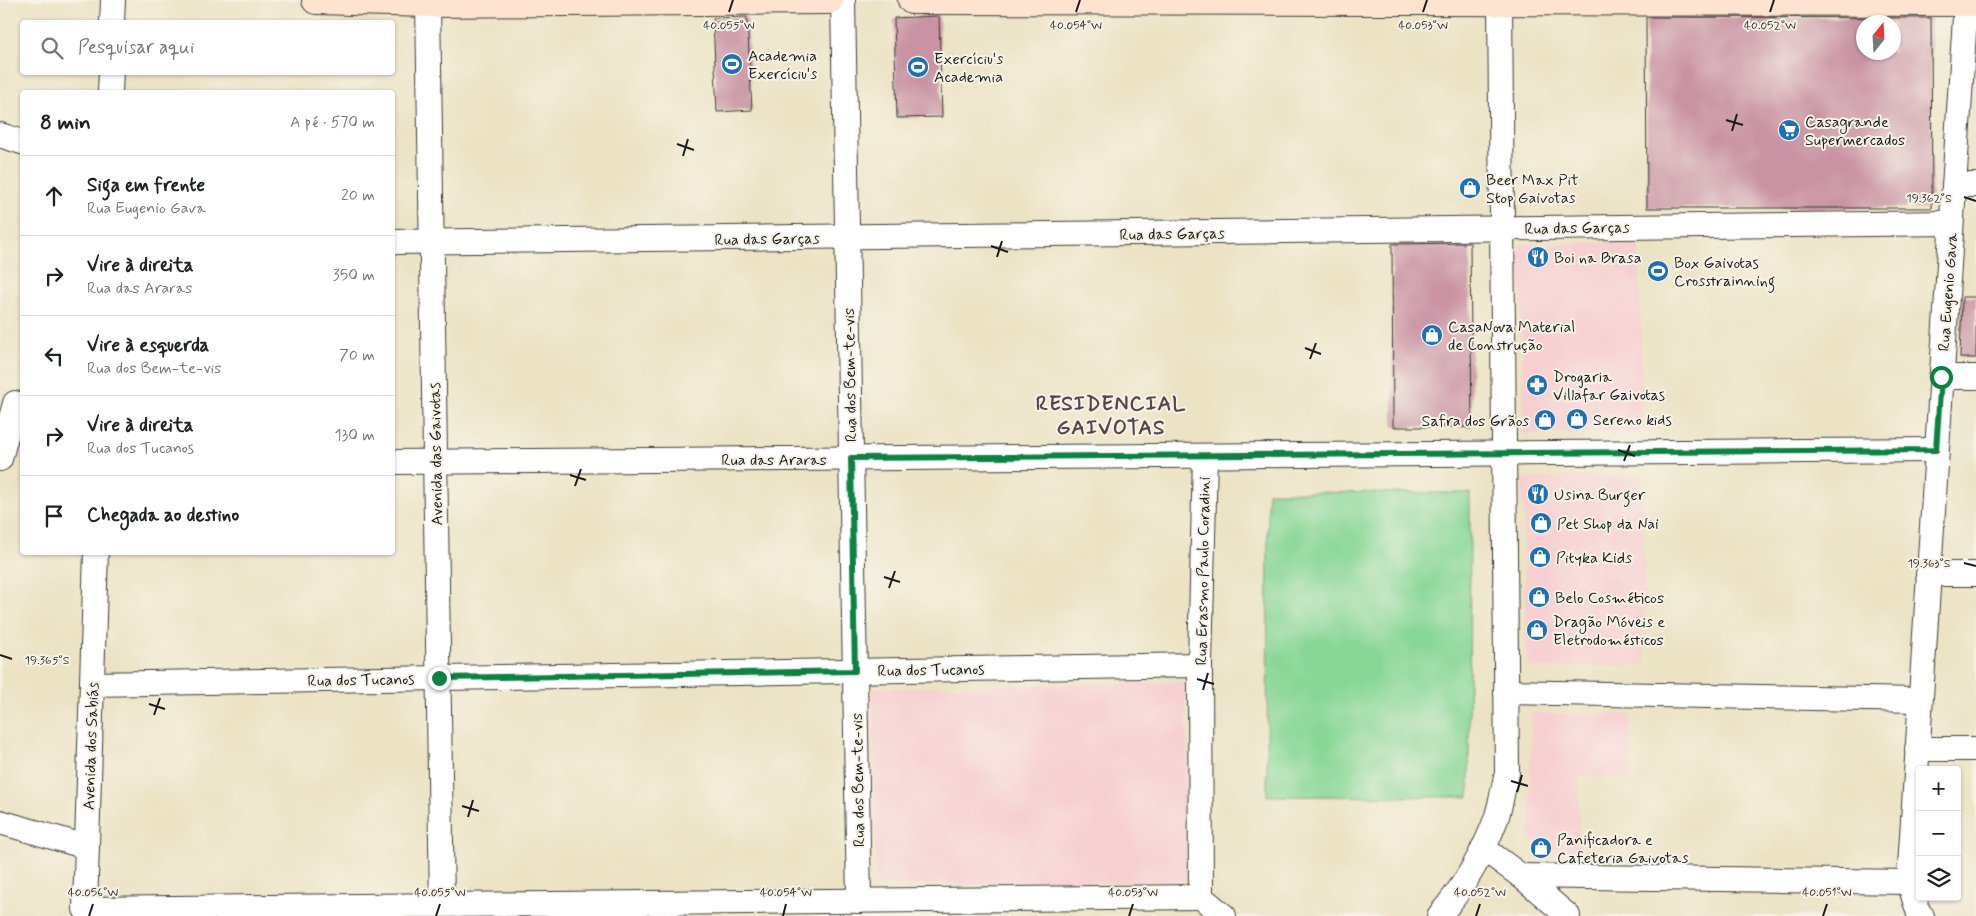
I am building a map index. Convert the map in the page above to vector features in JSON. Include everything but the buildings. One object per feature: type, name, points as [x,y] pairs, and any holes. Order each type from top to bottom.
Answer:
[{"type":"main road","points":[[316,0],[428,3],[828,0]]},
{"type":"main road","points":[[912,0],[1971,2]]},
{"type":"street","points":[[112,20],[113,0]]},
{"type":"street","name":"Rua dos Bem-te-vis","points":[[843,0],[859,901]]},
{"type":"street","points":[[1439,916],[1455,897],[1472,871],[1483,848],[1496,818],[1507,773],[1500,1]]},
{"type":"street","name":"Rua Eugenio Gava","points":[[1909,882],[1916,748],[1951,223],[1965,185],[1971,2]]},
{"type":"street","name":"Avenida das Gaivotas","points":[[428,3],[442,905]]},
{"type":"street","points":[[110,90],[111,75]]},
{"type":"street","points":[[0,136],[20,141]]},
{"type":"street","name":"Rua das Garças","points":[[395,242],[1951,223]]},
{"type":"street","points":[[1941,377],[1976,377]]},
{"type":"street","points":[[0,460],[12,402]]},
{"type":"street","name":"Rua das Araras","points":[[395,462],[1936,450]]},
{"type":"street","name":"Rua Erasmo Paulo Coradini","points":[[1201,897],[1200,664],[1205,456]]},
{"type":"street","name":"Avenida dos Sabiás","points":[[96,555],[85,909],[442,905]]},
{"type":"street","points":[[1928,574],[1976,574]]},
{"type":"street","name":"Rua dos Tucanos","points":[[92,684],[1200,664]]},
{"type":"street","points":[[1506,692],[1920,700]]},
{"type":"street","points":[[1916,748],[1976,749]]},
{"type":"street","points":[[0,822],[87,847]]},
{"type":"street","points":[[1483,848],[1521,876],[1568,916]]},
{"type":"street","points":[[1521,876],[1909,882],[1919,914],[1922,916]]},
{"type":"street","points":[[442,905],[1201,897],[1224,916]]},
{"type":"shaded area","points":[[1639,242],[1643,432],[1524,434],[1519,244]]},
{"type":"shaded area","points":[[1642,476],[1646,665],[1527,668],[1522,478]]},
{"type":"shaded area","points":[[1186,682],[1190,881],[876,886],[872,688]]},
{"type":"shaded area","points":[[1531,713],[1631,714],[1631,778],[1579,778],[1579,850],[1543,850],[1530,838]]},
{"type":"green space","points":[[1268,492],[1470,493],[1469,797],[1267,796]]},
{"type":"place","name":"Academia Exercíciu's","points":[[732,64]]},
{"type":"place","name":"Exercíciu's Academia","points":[[918,67]]},
{"type":"place","name":"Casagrande Supermercados","points":[[1789,130]]},
{"type":"place","name":"Beer Max Pit Stop Gaivotas","points":[[1470,188]]},
{"type":"place","name":"Boi na Brasa","points":[[1538,257]]},
{"type":"place","name":"Box Gaivotas Crosstrainning","points":[[1658,271]]},
{"type":"place","name":"CasaNova Material de Construção","points":[[1432,335]]},
{"type":"place","name":"Drogaria Villafar Gaivotas","points":[[1537,385]]},
{"type":"place","name":"Sereno kids","points":[[1577,419]]},
{"type":"place","name":"Safra dos Grãos","points":[[1545,420]]},
{"type":"place","name":"Usina Burger","points":[[1538,494]]},
{"type":"place","name":"Pet Shop da Nai","points":[[1541,523]]},
{"type":"place","name":"Pityka Kids","points":[[1540,557]]},
{"type":"place","name":"Belo Cosméticos","points":[[1539,597]]},
{"type":"place","name":"Dragão Móveis e Eletrodomésticos","points":[[1537,630]]},
{"type":"place","name":"Panificadora e Cafeteria Gaivotas","points":[[1541,848]]},
{"type":"district","name":"RESIDENCIAL GAIVOTAS","points":[[1111,415]]},
{"type":"route","points":[[439,678],[855,671],[851,458],[1936,450],[1941,377]]}]
